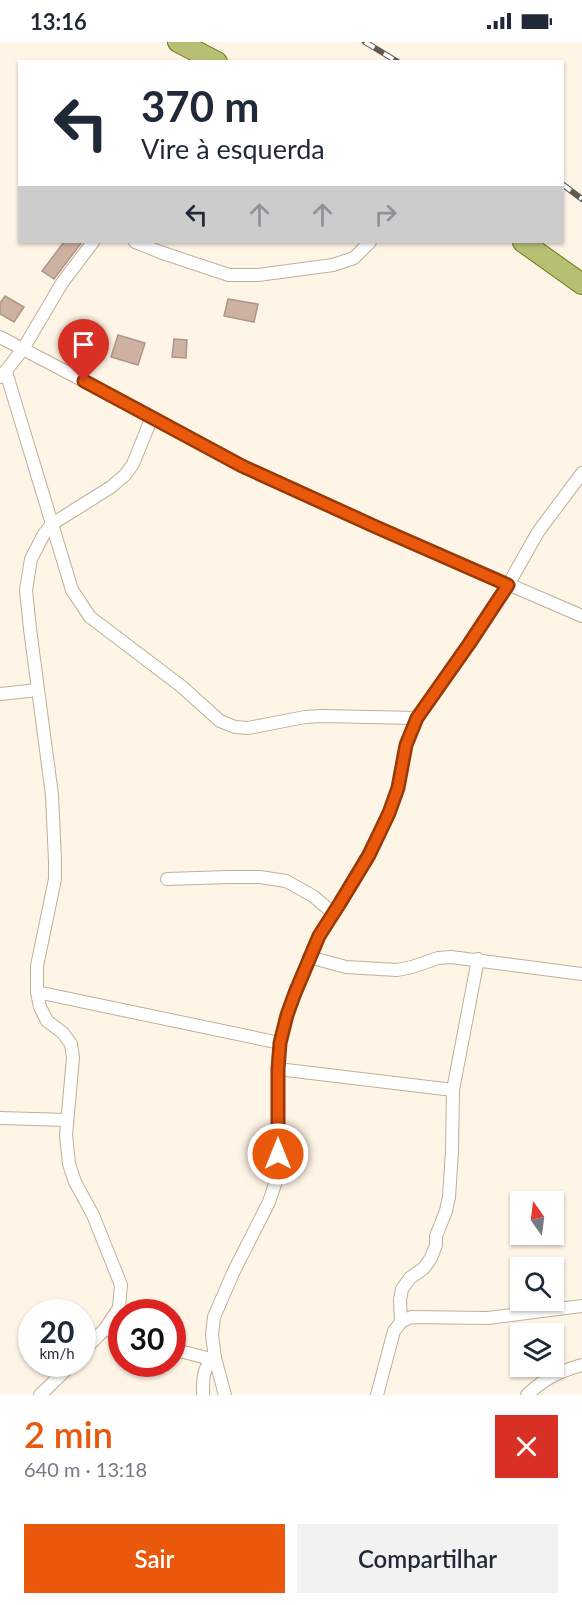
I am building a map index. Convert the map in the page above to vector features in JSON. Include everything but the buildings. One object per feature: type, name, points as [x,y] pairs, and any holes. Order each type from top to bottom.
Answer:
[{"type":"main road","points":[[178,42],[213,60]]},
{"type":"main road","points":[[524,243],[582,284]]},
{"type":"street","points":[[92,243],[62,283],[24,350],[3,375],[72,590],[78,601],[90,617],[181,686],[220,721],[235,727],[249,728],[322,716],[417,718]]},
{"type":"street","points":[[138,243],[229,275],[258,275],[333,265],[354,258],[369,243]]},
{"type":"street","points":[[0,337],[242,466],[582,616]]},
{"type":"street","points":[[96,1338],[105,1329],[118,1308],[121,1285],[93,1215],[75,1182],[69,1164],[66,1134],[73,1058],[71,1044],[63,1033],[47,1021],[36,992],[37,966],[55,879],[52,795],[26,590],[31,559],[44,534],[52,524],[111,487],[125,475],[133,464],[152,417]]},
{"type":"street","points":[[225,1395],[213,1358],[214,1317],[233,1273],[269,1202],[278,1175],[280,1043],[287,1015],[309,957],[319,936],[369,855],[389,813],[398,788],[406,745],[417,718],[508,585],[538,532],[582,472]]},
{"type":"street","points":[[0,693],[38,690]]},
{"type":"street","points":[[167,879],[260,877],[286,881],[313,896],[333,913]]},
{"type":"street","points":[[309,957],[346,967],[397,970],[438,958],[451,957],[582,974]]},
{"type":"street","points":[[401,1322],[402,1289],[431,1258],[449,1197],[453,1090],[478,959]]},
{"type":"street","points":[[36,992],[280,1043]]},
{"type":"street","points":[[278,1069],[453,1090]]},
{"type":"street","points":[[0,1118],[67,1120]]},
{"type":"street","points":[[377,1395],[394,1331],[401,1322],[411,1317],[488,1318],[582,1306]]},
{"type":"street","points":[[187,1354],[213,1358]]},
{"type":"street","points":[[187,1354],[203,1378]]},
{"type":"street","points":[[203,1395],[205,1369],[213,1358]]},
{"type":"street","points":[[527,1395],[551,1375],[582,1365]]},
{"type":"street","points":[[40,1395],[59,1377]]},
{"type":"railway","points":[[365,42],[395,60]]},
{"type":"railway","points":[[564,186],[582,199]]},
{"type":"route","points":[[84,381],[242,466],[508,585],[417,718],[406,745],[398,788],[389,813],[369,855],[319,936],[309,957],[287,1015],[280,1043],[278,1154]]}]
